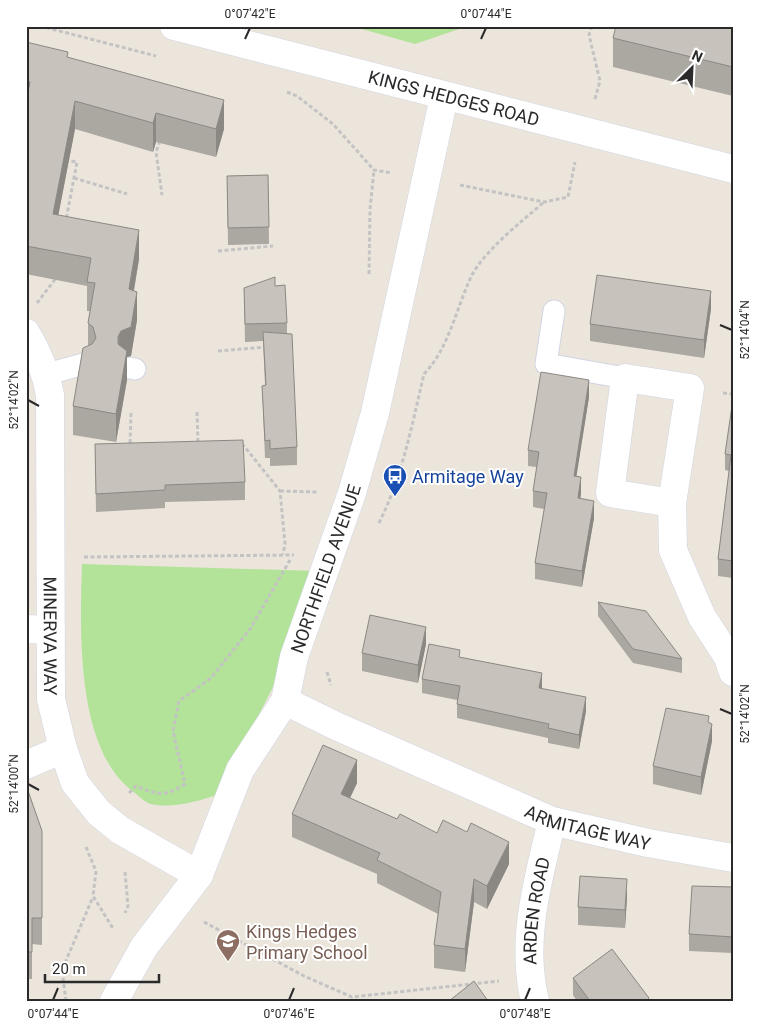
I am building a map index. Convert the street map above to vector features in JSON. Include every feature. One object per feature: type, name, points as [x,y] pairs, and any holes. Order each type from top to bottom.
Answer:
[{"type":"street","name":"KINGS HEDGES ROAD","points":[[174,26],[444,97],[733,169]]},
{"type":"street","name":"NORTHFIELD AVENUE","points":[[114,1001],[144,947],[199,875],[240,770],[284,701],[294,657],[352,493],[375,413],[428,178],[444,97]]},
{"type":"street","name":"MINERVA WAY","points":[[26,334],[38,352],[47,374],[50,395],[38,629],[51,699],[63,749],[75,783],[99,813],[120,830],[199,875]]},
{"type":"street","points":[[672,502],[610,492],[625,378],[690,388],[672,502],[673,550],[702,617],[728,657],[733,672]]},
{"type":"street","name":"ARMITAGE WAY","points":[[284,701],[336,726],[552,821],[648,843],[733,858]]},
{"type":"street","points":[[26,765],[63,749]]},
{"type":"street","name":"ARDEN ROAD","points":[[532,989],[531,911],[552,821]]},
{"type":"lane","points":[[554,311],[546,364],[625,378]]},
{"type":"lane","points":[[47,374],[84,364]]},
{"type":"path","points":[[40,26],[162,58]]},
{"type":"path","points":[[281,90],[297,96],[333,124],[374,170],[428,178],[544,202],[568,197],[575,158],[585,133],[600,81],[589,35],[592,26]]},
{"type":"path","points":[[161,134],[156,152],[162,195]]},
{"type":"path","points":[[60,159],[77,162],[65,227]]},
{"type":"path","points":[[369,275],[370,208],[374,170]]},
{"type":"path","points":[[74,178],[127,194]]},
{"type":"path","points":[[424,374],[432,367],[447,337],[472,275],[505,236],[544,202]]},
{"type":"path","points":[[58,217],[66,218]]},
{"type":"path","points":[[218,251],[273,246]]},
{"type":"path","points":[[35,304],[55,279],[57,271]]},
{"type":"path","points":[[218,350],[277,346]]},
{"type":"path","points":[[197,412],[198,442]]},
{"type":"path","points":[[131,413],[130,444],[140,444]]},
{"type":"path","points":[[188,443],[208,443]]},
{"type":"path","points":[[235,445],[244,446],[280,491],[285,544],[283,554]]},
{"type":"path","points":[[280,491],[327,492]]},
{"type":"path","points":[[66,1001],[62,970],[93,896],[96,870],[78,828],[136,786],[153,793],[170,794],[185,784],[172,731],[178,700],[211,678],[250,629],[294,555]]},
{"type":"path","points":[[77,557],[303,555]]},
{"type":"path","points":[[118,865],[125,872],[128,906],[118,932]]},
{"type":"path","points":[[93,896],[113,929],[144,947]]},
{"type":"path","points":[[198,918],[304,976],[352,997],[532,989]]},
{"type":"green space","points":[[351,26],[468,26],[415,44]]},
{"type":"green space","points":[[82,564],[318,571],[272,689],[218,795],[176,805],[151,804],[135,793],[115,774],[101,749],[91,719],[85,688],[81,622]]},
{"type":"building","points":[[616,26],[733,26],[733,67],[613,38]]},
{"type":"building","points":[[26,42],[68,52],[67,57],[224,100],[216,129],[156,113],[153,123],[75,101],[53,214],[139,230],[129,289],[137,292],[131,327],[121,331],[118,337],[118,344],[127,351],[116,414],[73,406],[83,348],[92,344],[96,338],[93,327],[88,323],[95,283],[87,282],[91,258],[26,246],[26,103],[30,82],[26,81]]},
{"type":"building","points":[[268,175],[269,227],[228,228],[227,176]]},
{"type":"building","points":[[597,275],[711,291],[704,340],[590,324]]},
{"type":"building","points":[[275,277],[275,286],[285,285],[287,323],[245,324],[244,288]]},
{"type":"building","points":[[263,332],[292,334],[297,447],[270,449],[270,440],[265,441],[262,386],[266,385]]},
{"type":"building","points":[[541,372],[589,380],[574,476],[581,477],[578,498],[594,501],[582,571],[535,563],[547,493],[533,491],[539,452],[528,450]]},
{"type":"building","points":[[733,399],[733,561],[718,559],[731,455],[725,454]]},
{"type":"building","points":[[243,440],[245,482],[165,485],[165,490],[96,494],[95,444]]},
{"type":"building","points":[[598,602],[646,611],[682,659],[633,649]]},
{"type":"building","points":[[370,615],[426,627],[418,665],[362,653]]},
{"type":"building","points":[[429,644],[460,650],[459,657],[542,673],[539,688],[586,697],[579,735],[548,728],[549,724],[457,704],[460,686],[422,679]]},
{"type":"building","points":[[666,708],[709,716],[708,722],[712,724],[701,777],[653,766]]},
{"type":"building","points":[[323,745],[357,760],[341,794],[397,819],[400,814],[437,833],[443,820],[467,832],[471,823],[509,842],[487,886],[474,879],[465,949],[434,945],[441,892],[377,860],[380,853],[292,814]]},
{"type":"building","points":[[26,785],[42,831],[42,918],[32,918],[32,952],[26,952]]},
{"type":"building","points":[[580,876],[627,879],[625,910],[578,907]]},
{"type":"building","points":[[692,886],[733,887],[733,937],[689,934]]},
{"type":"building","points":[[612,949],[649,998],[647,1001],[590,1001],[573,978]]},
{"type":"building","points":[[474,981],[488,1001],[449,1001]]},
{"type":"place","name":"Armitage Way","points":[[395,497]]},
{"type":"place","name":"Kings Hedges Primary School","points":[[228,962]]}]
